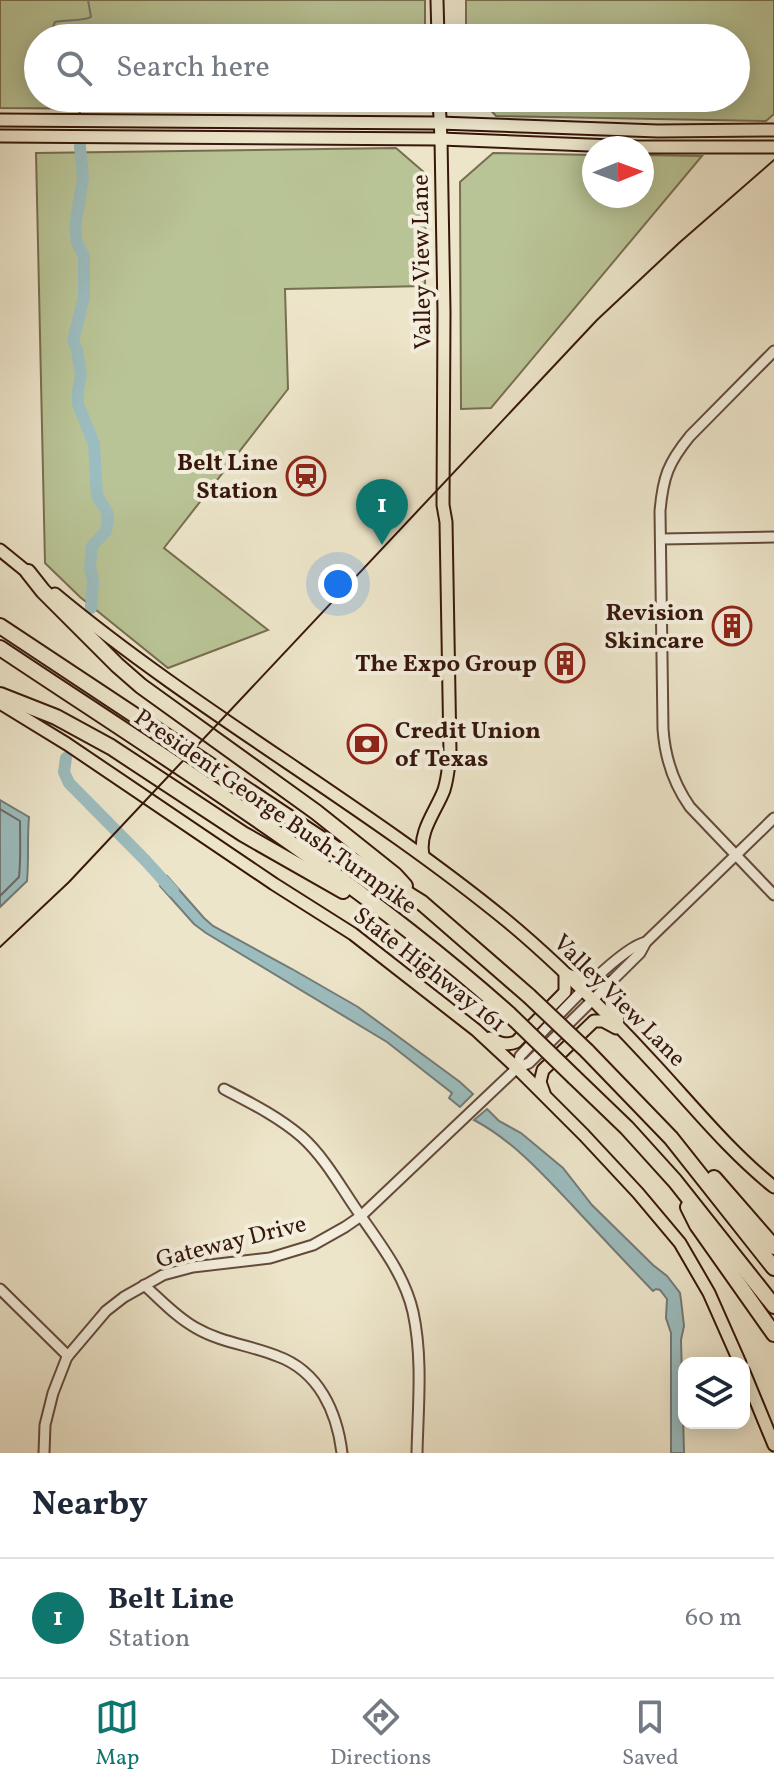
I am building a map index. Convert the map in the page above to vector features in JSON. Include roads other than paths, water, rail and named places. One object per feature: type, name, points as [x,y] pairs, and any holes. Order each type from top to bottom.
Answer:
[{"type":"highway","points":[[28,572],[43,591],[141,686],[327,821],[395,875],[422,903]]},
{"type":"highway","name":"President George Bush Turnpike","points":[[0,626],[422,903],[529,996],[671,1138],[774,1268]]},
{"type":"highway","name":"President George Bush Turnpike","points":[[0,648],[280,834],[457,968],[627,1128],[675,1181],[774,1306]]},
{"type":"highway","points":[[0,695],[56,717],[111,747],[243,834],[412,933]]},
{"type":"highway","points":[[671,1138],[711,1174],[774,1247]]},
{"type":"highway","points":[[675,1181],[697,1225],[774,1334]]},
{"type":"main road","points":[[437,0],[438,24]]},
{"type":"main road","name":"Valley View Lane","points":[[439,112],[449,762],[444,788],[422,839],[423,855],[511,924],[593,1000],[717,1132],[774,1187]]},
{"type":"main road","points":[[0,120],[439,123],[658,131],[774,130]]},
{"type":"main road","points":[[0,136],[441,139],[638,147],[774,147]]},
{"type":"main road","points":[[0,550],[132,655],[423,855]]},
{"type":"main road","name":"State Highway 161","points":[[0,703],[353,934],[476,1030],[544,1095],[638,1193],[680,1243],[709,1293],[737,1357]]},
{"type":"main road","points":[[397,836],[412,835],[427,825]]},
{"type":"main road","points":[[476,1030],[500,1044],[516,1042],[565,992],[565,974],[580,979],[596,978]]},
{"type":"main road","points":[[610,983],[611,1009],[627,1034]]},
{"type":"main road","points":[[544,1095],[540,1082],[543,1070],[594,1021],[603,1021],[627,1034]]},
{"type":"main road","points":[[750,1387],[774,1445]]},
{"type":"street","points":[[774,351],[690,436],[670,464],[661,497],[663,729],[669,766],[680,793],[690,807],[774,895]]},
{"type":"street","points":[[661,539],[774,537]]},
{"type":"street","name":"Gateway Drive","points":[[44,1453],[45,1425],[53,1393],[68,1356],[106,1311],[163,1275],[193,1267],[270,1258],[293,1252],[313,1245],[361,1216],[517,1068],[529,1063],[640,953],[646,942],[774,818]]},
{"type":"street","name":"Gateway Drive","points":[[517,1068],[520,1056],[596,978],[634,946],[646,942]]},
{"type":"street","points":[[224,1089],[265,1110],[302,1137],[332,1173],[394,1265],[412,1308],[418,1340],[417,1453]]},
{"type":"street","points":[[144,1285],[195,1328],[230,1343],[276,1355],[302,1371],[328,1401],[339,1431],[342,1453]]},
{"type":"street","points":[[0,1289],[68,1356]]},
{"type":"water","points":[[0,800],[29,817],[27,881],[0,907]]},
{"type":"water","points":[[167,876],[213,926],[358,1007],[473,1094],[460,1107],[449,1098],[452,1093],[387,1042],[206,933],[160,886]]},
{"type":"water","points":[[487,1109],[563,1168],[592,1205],[667,1276],[680,1293],[684,1326],[681,1357],[678,1357],[678,1429],[683,1429],[684,1453],[671,1453],[671,1333],[666,1318],[667,1299],[660,1290],[653,1291],[526,1158],[474,1120]]},
{"type":"waterway","points":[[54,24],[91,17],[88,0]]},
{"type":"waterway","points":[[80,146],[83,178],[75,227],[77,243],[84,256],[84,297],[73,341],[81,375],[78,404],[94,444],[97,496],[108,519],[106,531],[92,546],[91,608]]},
{"type":"waterway","points":[[66,758],[64,772],[69,783],[173,891]]},
{"type":"tram line","points":[[0,947],[69,882],[597,320],[774,160]]},
{"type":"place","name":"Belt Line Station","points":[[306,476]]},
{"type":"place","name":"Belt Line","points":[[382,545]]},
{"type":"place","name":"Revision Skincare","points":[[732,626]]},
{"type":"place","name":"The Expo Group","points":[[565,663]]},
{"type":"place","name":"Credit Union of Texas","points":[[367,744]]}]
